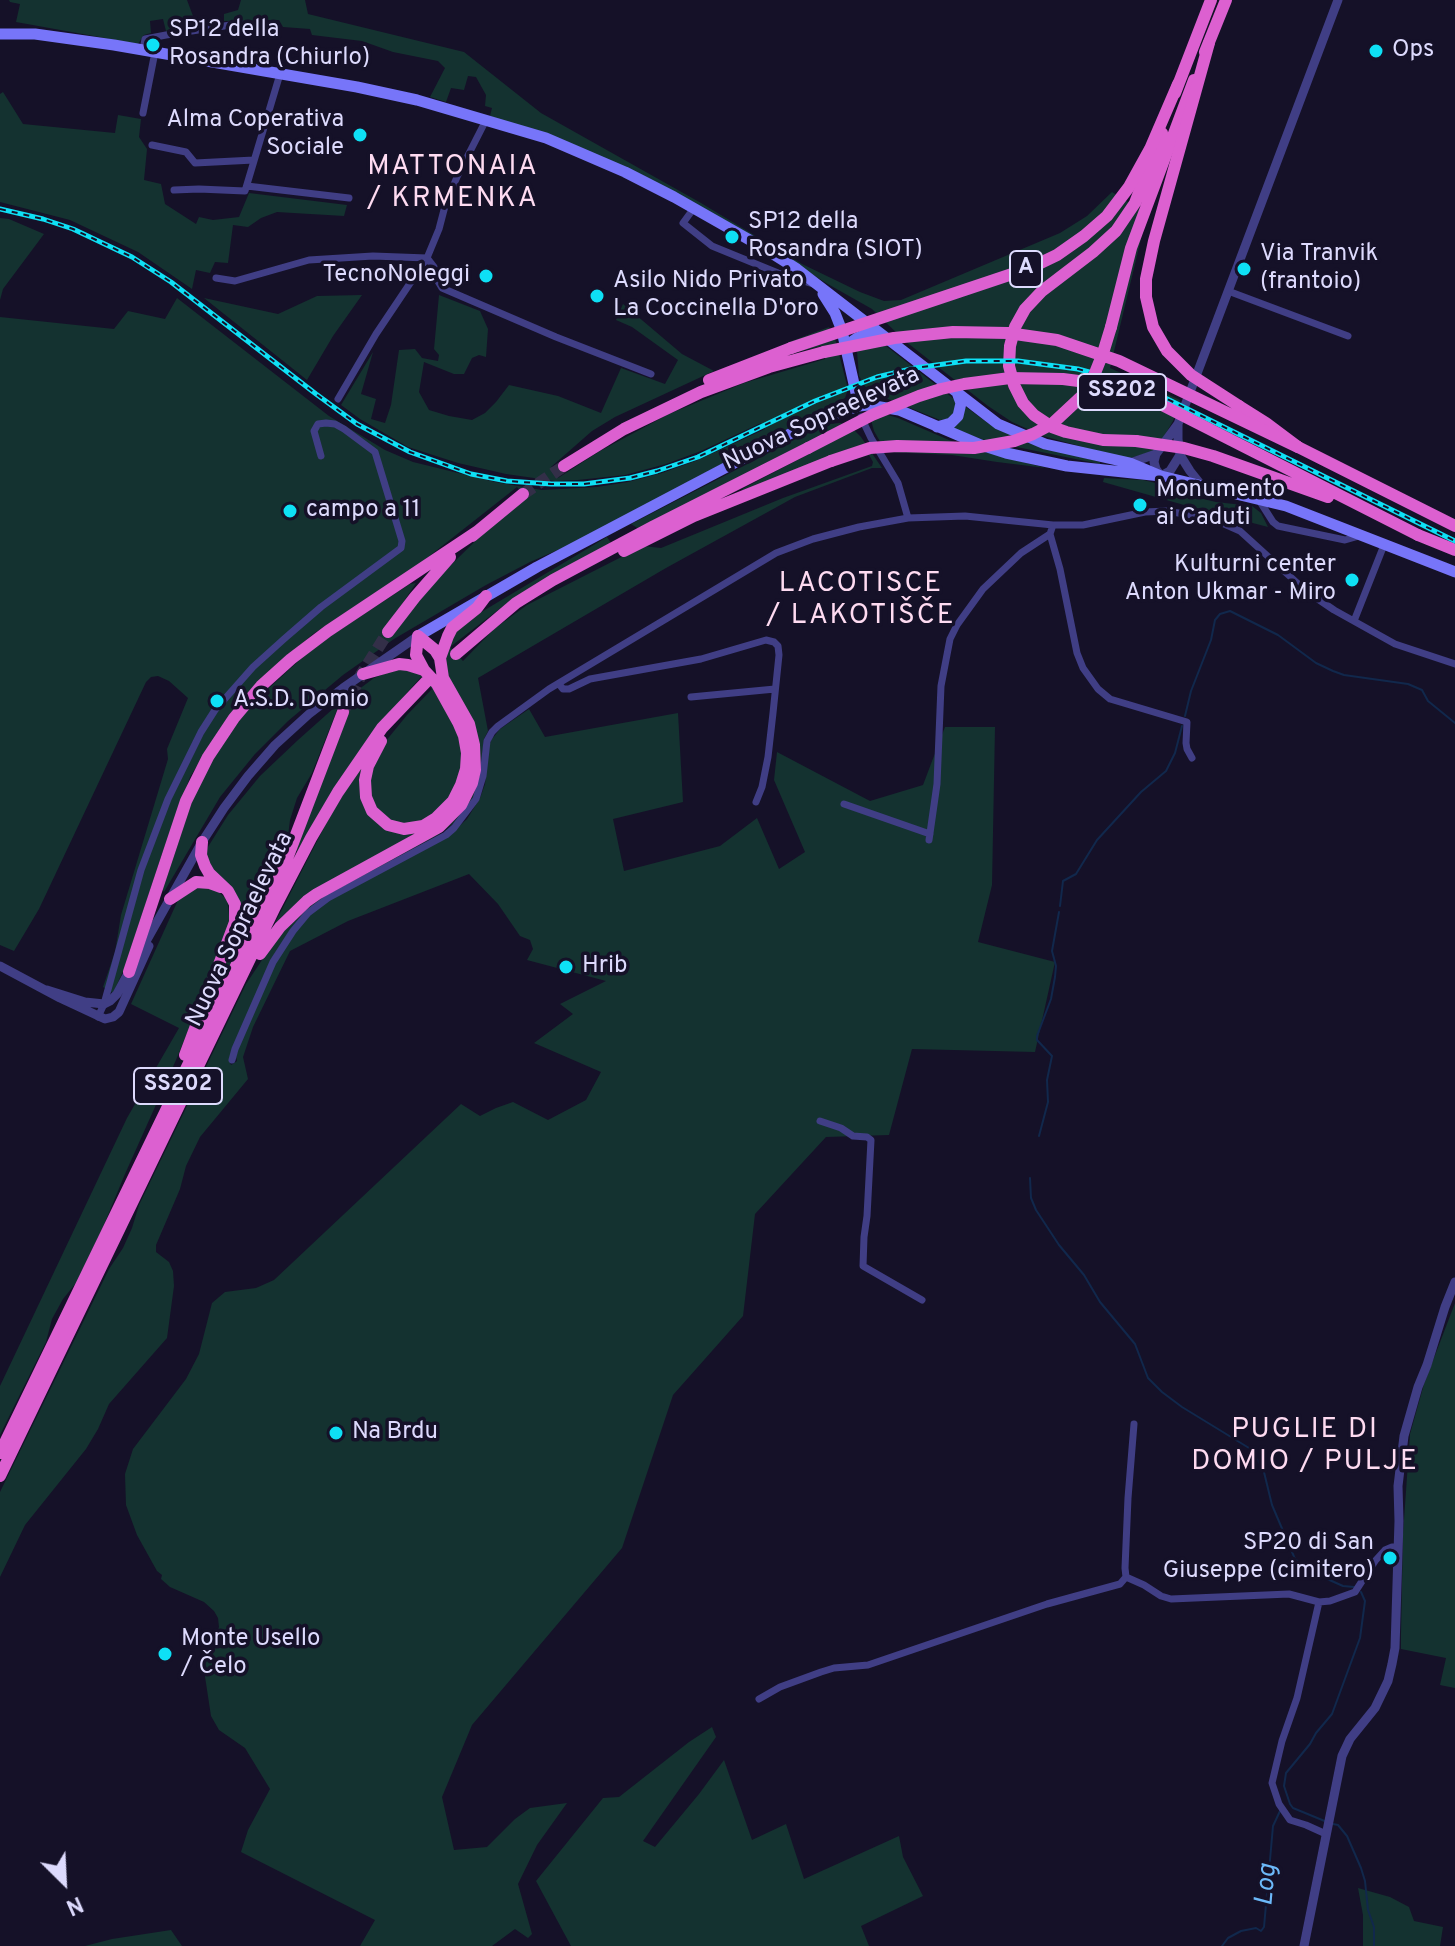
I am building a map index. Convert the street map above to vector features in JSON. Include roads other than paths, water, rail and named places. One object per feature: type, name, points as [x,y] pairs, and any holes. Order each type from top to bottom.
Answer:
[{"type":"highway","name":"A","points":[[594,446],[650,408],[729,372],[791,348],[1030,268],[1057,255],[1084,236],[1107,216],[1129,187],[1150,149],[1211,0]]},
{"type":"highway","points":[[516,603],[694,516],[831,461],[870,448],[974,448],[1014,441],[1052,424],[1082,396],[1093,378],[1103,353],[1131,248],[1226,0]]},
{"type":"highway","points":[[1209,43],[1149,260],[1146,279],[1148,312],[1159,340],[1179,365],[1298,447]]},
{"type":"highway","name":"A","points":[[1178,84],[1135,203],[1116,231],[1042,291],[1025,309],[1015,327],[1009,366],[1023,403],[1034,415],[1066,432],[1103,440],[1184,448],[1258,471],[1418,535]]},
{"type":"highway","name":"Nuova Sopraelevata","points":[[564,466],[624,429],[701,392],[769,367],[894,338],[953,332],[1008,333],[1057,340],[1119,361],[1455,526]]},
{"type":"highway","name":"Nuova Sopraelevata","points":[[456,654],[516,603],[553,580],[872,415],[941,389],[1010,378],[1094,383],[1158,403],[1418,535],[1455,550]]},
{"type":"highway","points":[[388,632],[445,562],[523,494]]},
{"type":"highway","points":[[129,972],[186,801],[208,757],[234,718],[261,686],[291,659],[478,531]]},
{"type":"highway","points":[[237,987],[280,927],[307,901],[439,827],[461,805],[475,770],[474,745],[469,724],[443,678],[440,658],[452,628],[477,608],[486,596]]},
{"type":"highway","points":[[418,636],[440,658]]},
{"type":"highway","points":[[418,636],[416,655],[425,676]]},
{"type":"highway","points":[[363,674],[399,664],[408,665],[437,684],[461,729],[467,753],[466,769],[448,808],[423,826],[404,829],[383,822],[372,811],[366,797],[365,780],[374,752],[408,700]]},
{"type":"highway","name":"Nuova Sopraelevata","points":[[0,1476],[281,896],[333,800],[382,728],[425,676]]},
{"type":"highway","name":"Nuova Sopraelevata","points":[[0,1453],[283,869],[343,712]]},
{"type":"highway","points":[[123,1200],[179,1072],[235,922],[235,904],[205,866],[201,855],[202,842]]},
{"type":"highway","points":[[170,899],[196,882],[224,888]]},
{"type":"main road","points":[[0,34],[35,34],[357,87],[409,98],[546,138],[625,172],[694,208],[797,269],[998,424],[1045,444],[1130,463],[1161,476]]},
{"type":"main road","points":[[815,284],[835,313],[842,331],[859,406]]},
{"type":"main road","points":[[847,350],[857,338],[878,332]]},
{"type":"main road","points":[[937,427],[951,423],[958,416],[961,403],[957,393]]},
{"type":"main road","points":[[418,636],[537,567],[818,419],[859,406],[888,407],[981,445],[1033,459],[1097,470],[1161,476],[1258,498],[1455,572]]},
{"type":"street","points":[[1180,455],[1170,471],[1161,476],[1154,462],[1156,454],[1178,424],[1338,0]]},
{"type":"street","points":[[143,113],[149,51],[145,39],[237,24],[275,26]]},
{"type":"street","points":[[0,27],[35,34]]},
{"type":"street","points":[[174,190],[245,191],[280,74]]},
{"type":"street","points":[[338,399],[376,334],[427,258],[457,177],[486,120]]},
{"type":"street","points":[[152,145],[186,152],[195,163],[254,160]]},
{"type":"street","points":[[247,186],[349,198]]},
{"type":"street","points":[[694,208],[683,223],[712,246],[778,273],[815,284]]},
{"type":"street","points":[[216,278],[235,281],[309,260],[373,256],[427,258]]},
{"type":"street","points":[[427,258],[442,288],[651,374]]},
{"type":"street","points":[[1228,291],[1348,336]]},
{"type":"street","points":[[859,406],[864,426],[898,483],[908,518]]},
{"type":"street","points":[[98,1017],[141,870],[168,799],[215,710],[253,667],[284,639],[321,607],[401,548],[402,541],[375,452],[344,429],[326,423],[318,424],[314,431],[321,456]]},
{"type":"street","points":[[1178,424],[1180,455],[1202,486]]},
{"type":"street","points":[[1130,463],[1156,454]]},
{"type":"street","points":[[1258,498],[1278,526],[1345,540],[1360,536]]},
{"type":"street","points":[[232,1060],[273,962],[286,939],[305,916],[336,894],[454,828],[479,791],[487,741],[492,732],[559,684],[786,548],[804,541],[908,518],[965,516],[1083,525],[1157,511],[1173,511],[1213,519],[1240,531],[1306,591],[1354,621],[1395,644],[1455,664]]},
{"type":"street","points":[[1053,525],[1050,534],[1083,668],[1098,689],[1110,699],[1187,722],[1186,743],[1192,758]]},
{"type":"street","points":[[844,804],[929,837],[939,754],[940,694],[950,639],[983,589],[1021,553],[1050,534]]},
{"type":"street","points":[[1354,621],[1384,545]]},
{"type":"street","points":[[47,990],[85,1002],[104,1004],[110,1001],[117,994],[202,842],[240,787],[275,745],[309,714],[418,636]]},
{"type":"street","points":[[559,684],[563,689],[569,689],[590,679],[701,659],[768,640],[776,643],[779,649],[768,757],[756,802]]},
{"type":"street","points":[[691,697],[775,689]]},
{"type":"street","points":[[0,966],[98,1017],[113,1017],[119,1012],[137,974],[158,920]]},
{"type":"street","points":[[104,1004],[113,1017]]},
{"type":"street","points":[[820,1121],[853,1136],[871,1140],[863,1266],[922,1300]]},
{"type":"street","points":[[1304,1946],[1342,1756],[1350,1739],[1375,1708],[1392,1664],[1395,1648],[1398,1486],[1404,1436],[1414,1398],[1455,1282]]},
{"type":"street","points":[[759,1699],[780,1687],[821,1672],[868,1665],[1047,1604],[1120,1584],[1126,1577],[1134,1424]]},
{"type":"street","points":[[1126,1577],[1171,1599],[1289,1594],[1319,1602],[1355,1592],[1385,1550],[1398,1547]]},
{"type":"street","points":[[1319,1602],[1297,1698],[1272,1783],[1279,1804],[1290,1820],[1326,1834]]},
{"type":"waterway","points":[[1185,716],[1215,620],[1220,614],[1230,611],[1278,635],[1316,663],[1333,671],[1408,684],[1422,690],[1428,701],[1455,723]]},
{"type":"waterway","points":[[1060,906],[1063,881],[1076,874],[1097,840],[1141,792],[1166,771],[1175,753],[1182,726]]},
{"type":"waterway","points":[[1039,1136],[1048,1102],[1047,1080],[1052,1056],[1037,1036],[1051,999],[1055,977],[1052,951],[1059,912]]},
{"type":"waterway","points":[[1030,1178],[1031,1198],[1036,1210],[1100,1302],[1135,1344],[1148,1378],[1182,1407],[1249,1448],[1263,1468],[1272,1505],[1295,1559],[1306,1569],[1343,1586],[1354,1587]]},
{"type":"waterway","points":[[1327,1822],[1293,1808],[1284,1786],[1286,1773],[1332,1714],[1360,1638],[1365,1601],[1361,1592]]},
{"type":"waterway","name":"Log","points":[[1222,1946],[1228,1938],[1241,1931],[1256,1928],[1261,1931],[1264,1927],[1273,1826],[1280,1811]]},
{"type":"waterway","points":[[1333,1824],[1338,1825],[1347,1836],[1361,1868],[1374,1927],[1374,1946]]},
{"type":"tunnel","points":[[523,494],[564,466]]},
{"type":"tunnel","points":[[343,712],[361,675],[388,632]]},
{"type":"railway","points":[[0,209],[73,229],[132,257],[171,282],[357,424],[410,452],[471,474],[507,481],[551,484],[584,484],[630,478],[698,457],[815,401],[877,377],[966,361],[1018,361],[1078,369],[1151,391],[1455,541]]},
{"type":"place","name":"SP12 della Rosandra (Chiurlo)","points":[[153,45]]},
{"type":"place","name":"Ops","points":[[1376,51]]},
{"type":"place","name":"Alma Coperativa Sociale","points":[[360,135]]},
{"type":"place","name":"SP12 della Rosandra (SIOT)","points":[[732,237]]},
{"type":"place","name":"Via Tranvik (frantoio)","points":[[1244,269]]},
{"type":"place","name":"TecnoNoleggi","points":[[486,276]]},
{"type":"place","name":"Asilo Nido Privato La Coccinella D'oro","points":[[597,296]]},
{"type":"place","name":"Monumento ai Caduti","points":[[1140,505]]},
{"type":"place","name":"campo a 11","points":[[290,511]]},
{"type":"place","name":"Kulturni center Anton Ukmar - Miro","points":[[1352,580]]},
{"type":"place","name":"A.S.D. Domio","points":[[217,701]]},
{"type":"place","name":"Hrib","points":[[566,967]]},
{"type":"place","name":"Na Brdu","points":[[336,1433]]},
{"type":"place","name":"SP20 di San Giuseppe (cimitero)","points":[[1390,1558]]},
{"type":"place","name":"Monte Usello / Čelo","points":[[165,1654]]},
{"type":"district","name":"MATTONAIA / KRMENKA","points":[[453,184]]},
{"type":"district","name":"LACOTISCE / LAKOTIŠČE","points":[[861,601]]},
{"type":"district","name":"PUGLIE DI DOMIO / PULJE","points":[[1305,1447]]}]
